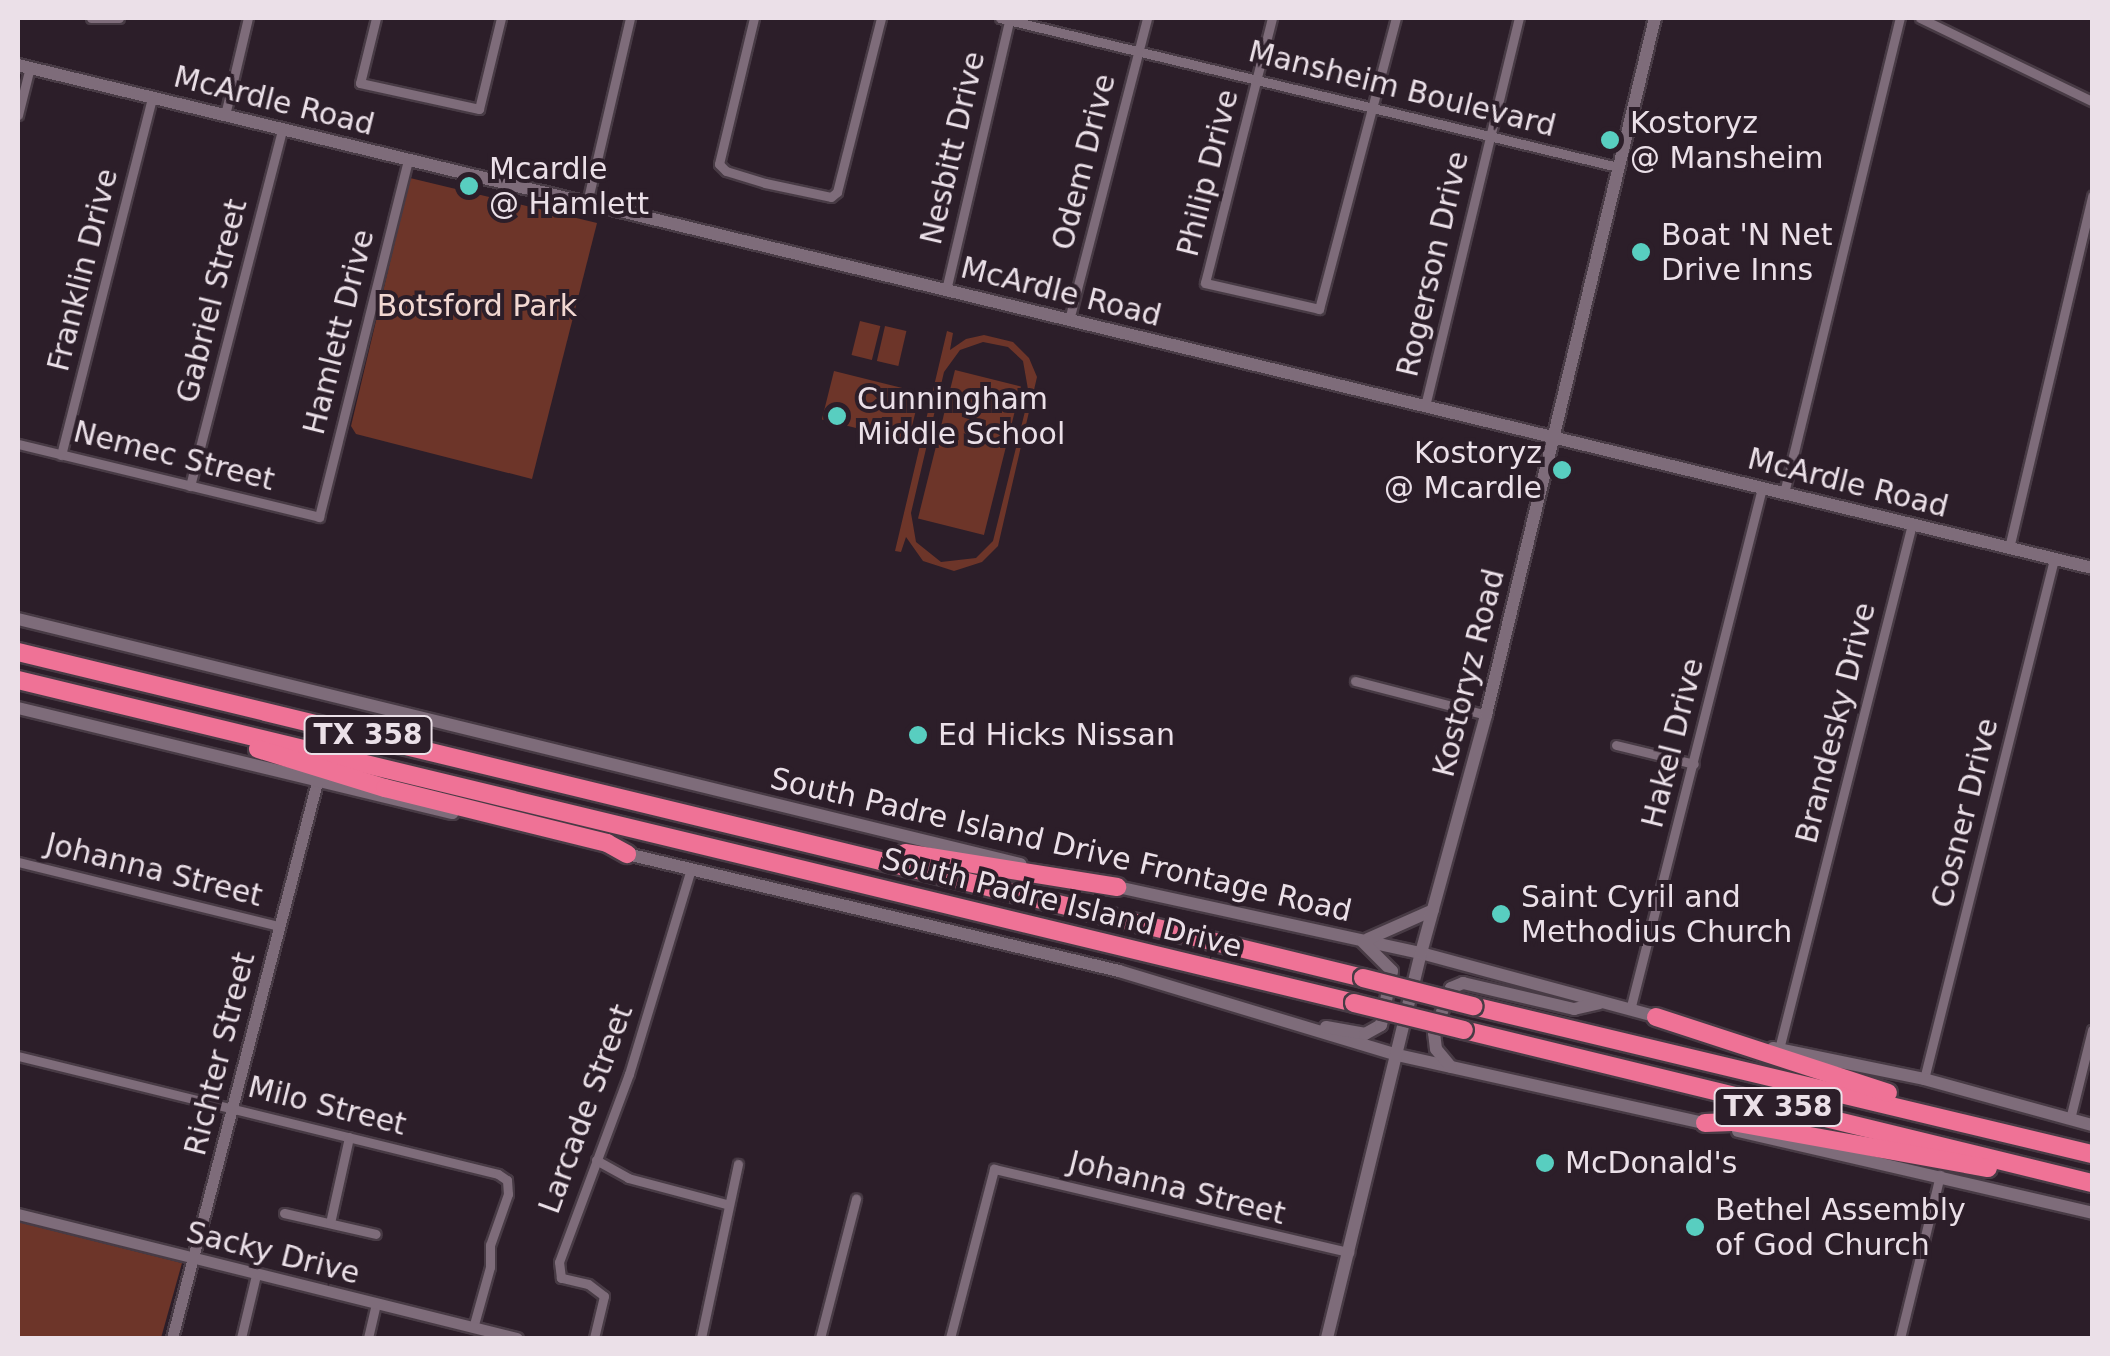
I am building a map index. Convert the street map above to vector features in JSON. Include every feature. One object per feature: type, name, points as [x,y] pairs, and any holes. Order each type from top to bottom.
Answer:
[{"type":"highway","name":"South Padre Island Drive","points":[[18,652],[718,818],[1472,1006],[2092,1154]]},
{"type":"highway","name":"South Padre Island Drive","points":[[18,680],[2092,1183]]},
{"type":"highway","points":[[227,731],[252,747],[315,768],[607,843],[626,854]]},
{"type":"highway","points":[[718,818],[982,868],[1116,887]]},
{"type":"highway","points":[[1656,1017],[2003,1131]]},
{"type":"highway","points":[[1705,1123],[1732,1122],[1895,1154],[2092,1183]]},
{"type":"main road","name":"Kostoryz Road","points":[[1326,1338],[1421,953],[1486,715],[1654,18]]},
{"type":"main road","name":"McArdle Road","points":[[24,66],[2092,568]]},
{"type":"main road","name":"South Padre Island Drive Frontage Road","points":[[18,619],[1116,887],[1421,953],[1780,1049],[1924,1080],[2092,1124]]},
{"type":"main road","points":[[18,708],[1119,971],[1398,1055],[1940,1175],[2092,1213]]},
{"type":"main road","points":[[1360,940],[1376,938],[1433,910]]},
{"type":"main road","points":[[1235,1008],[1365,1034],[1381,1025],[1392,972],[1360,940]]},
{"type":"main road","points":[[1452,1068],[1436,1049],[1434,1034],[1452,988],[1463,984],[1574,1009],[1602,1002]]},
{"type":"street","points":[[91,18],[120,18]]},
{"type":"street","points":[[225,115],[248,18]]},
{"type":"street","points":[[376,18],[360,82],[424,100],[480,109],[501,18]]},
{"type":"street","points":[[587,203],[630,18]]},
{"type":"street","points":[[754,18],[719,164],[726,171],[765,184],[835,196],[882,18]]},
{"type":"street","name":"Mansheim Boulevard","points":[[1006,18],[1618,168]]},
{"type":"street","name":"Nesbitt Drive","points":[[946,290],[1006,18]]},
{"type":"street","name":"Odem Drive","points":[[1070,320],[1147,18]]},
{"type":"street","name":"Philip Drive","points":[[1272,18],[1205,283],[1320,309],[1373,108]]},
{"type":"street","points":[[1373,108],[1396,18]]},
{"type":"street","name":"Rogerson Drive","points":[[1425,406],[1519,18]]},
{"type":"street","points":[[1784,493],[1900,18]]},
{"type":"street","points":[[1920,18],[2092,101]]},
{"type":"street","points":[[18,115],[24,66]]},
{"type":"street","name":"Franklin Drive","points":[[61,454],[152,97]]},
{"type":"street","name":"Gabriel Street","points":[[190,486],[282,129]]},
{"type":"street","name":"Hamlett Drive","points":[[319,517],[408,159]]},
{"type":"street","points":[[2009,548],[2092,196]]},
{"type":"street","name":"Nemec Street","points":[[18,444],[319,517]]},
{"type":"street","name":"Hakel Drive","points":[[1630,1010],[1762,488]]},
{"type":"street","name":"Brandesky Drive","points":[[1780,1049],[1912,524]]},
{"type":"street","name":"Cosner Drive","points":[[1924,1080],[2054,559]]},
{"type":"street","points":[[1356,681],[1486,715]]},
{"type":"street","points":[[1616,745],[1694,764]]},
{"type":"street","name":"Richter Street","points":[[172,1338],[317,782]]},
{"type":"street","name":"Johanna Street","points":[[18,862],[278,926]]},
{"type":"street","name":"Larcade Street","points":[[594,1338],[604,1296],[588,1284],[561,1278],[558,1272],[580,1197],[629,1074],[691,868]]},
{"type":"street","points":[[2070,1119],[2092,1030]]},
{"type":"street","name":"Milo Street","points":[[18,1056],[506,1180],[508,1194],[490,1244],[490,1266],[472,1328]]},
{"type":"street","name":"Sacky Drive","points":[[330,1223],[348,1137]]},
{"type":"street","points":[[596,1160],[628,1178],[726,1204]]},
{"type":"street","points":[[701,1338],[726,1204],[738,1164]]},
{"type":"street","name":"Johanna Street","points":[[950,1338],[994,1169],[1348,1252]]},
{"type":"street","points":[[1900,1338],[1940,1175]]},
{"type":"street","points":[[820,1338],[856,1198]]},
{"type":"street","points":[[284,1213],[376,1234]]},
{"type":"street","name":"Sacky Drive","points":[[18,1214],[517,1338]]},
{"type":"street","points":[[240,1338],[256,1274]]},
{"type":"street","points":[[368,1338],[376,1304]]},
{"type":"green space","name":"Botsford Park","points":[[410,178],[597,223],[532,479],[356,434],[351,426]]},
{"type":"green space","points":[[860,321],[880,326],[872,360],[852,355]]},
{"type":"green space","points":[[885,326],[906,331],[898,366],[877,361]]},
{"type":"green space","points":[[947,331],[953,333],[950,350],[966,339],[984,335],[1013,342],[1029,358],[1037,377],[998,546],[982,562],[954,571],[923,561],[906,537],[901,552],[895,551]],"holes":[[[983,342],[1008,347],[1023,361],[1029,395],[993,541],[976,558],[941,562],[916,542],[911,513],[944,372],[960,350]]]},
{"type":"green space","points":[[955,370],[1021,386],[984,535],[918,518]]},
{"type":"green space","points":[[834,371],[920,393],[908,441],[822,420]]},
{"type":"green space","points":[[18,1222],[182,1263],[161,1338],[18,1338]]},
{"type":"place","name":"Kostoryz @ Mansheim","points":[[1610,140]]},
{"type":"place","name":"Mcardle @ Hamlett","points":[[469,186]]},
{"type":"place","name":"Boat 'N Net Drive Inns","points":[[1641,252]]},
{"type":"place","name":"Cunningham Middle School","points":[[837,416]]},
{"type":"place","name":"Kostoryz @ Mcardle","points":[[1562,470]]},
{"type":"place","name":"Ed Hicks Nissan","points":[[918,735]]},
{"type":"place","name":"Saint Cyril and Methodius Church","points":[[1501,914]]},
{"type":"place","name":"McDonald's","points":[[1545,1163]]},
{"type":"place","name":"Bethel Assembly of God Church","points":[[1695,1227]]}]
